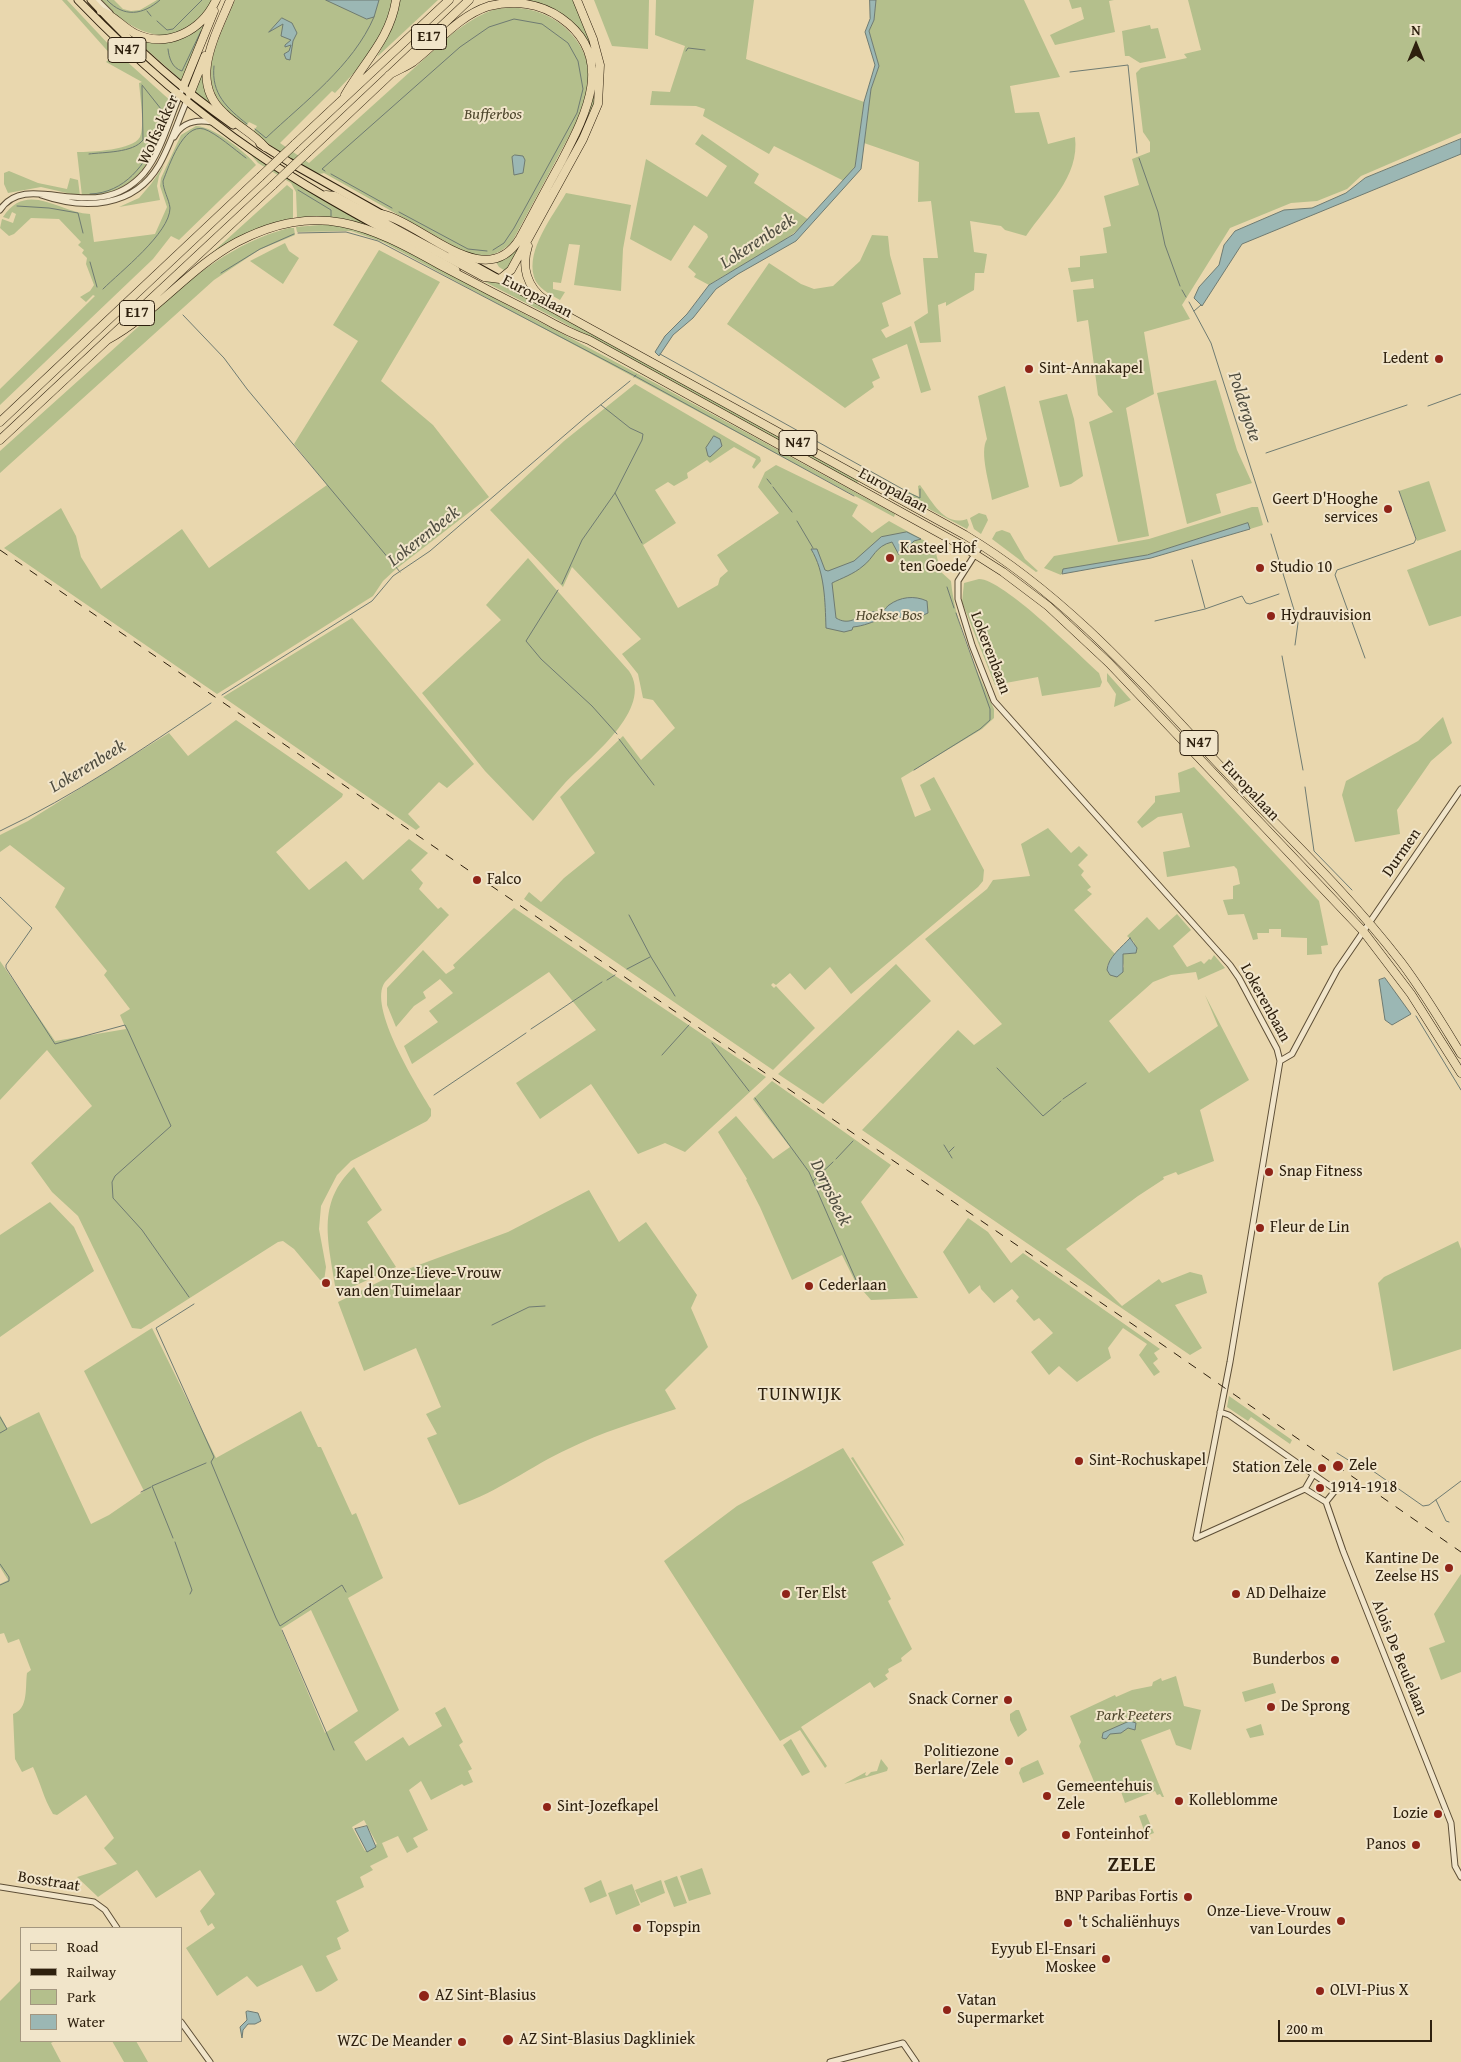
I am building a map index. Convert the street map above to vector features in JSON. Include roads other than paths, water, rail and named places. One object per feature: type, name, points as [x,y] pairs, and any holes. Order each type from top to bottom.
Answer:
[{"type":"highway","points":[[101,10],[110,14],[136,34],[151,39],[171,38],[185,34],[199,24],[217,0]]},
{"type":"highway","points":[[183,87],[217,0]]},
{"type":"highway","points":[[190,94],[229,0]]},
{"type":"highway","points":[[229,0],[209,55],[206,68],[207,84],[212,98],[220,110],[257,138],[265,147]]},
{"type":"highway","points":[[341,103],[380,45],[391,24],[396,0]]},
{"type":"highway","name":"E17","points":[[0,422],[450,0]]},
{"type":"highway","name":"E17","points":[[0,440],[469,0]]},
{"type":"highway","points":[[326,195],[335,196],[484,277],[500,279],[511,270],[533,233],[583,139],[598,104],[600,65],[593,39],[577,0]]},
{"type":"highway","points":[[381,214],[393,216],[467,257],[486,261],[500,258],[515,246],[525,230],[581,124],[592,89],[591,66],[579,36],[566,21],[554,12],[539,5],[525,3],[505,2],[477,11],[449,30],[412,62],[390,74]]},
{"type":"highway","points":[[107,340],[126,330],[188,276],[225,249],[269,228],[291,223],[320,221],[358,225],[382,234],[501,298],[572,334],[589,340]]},
{"type":"highway","points":[[533,233],[526,253],[525,272],[532,288],[553,308]]},
{"type":"highway","name":"Europalaan","points":[[500,279],[981,545],[1052,596],[1109,648],[1368,923],[1419,987],[1461,1054]]},
{"type":"highway","name":"Europalaan","points":[[589,340],[975,553],[1048,606],[1088,642],[1363,931],[1411,994],[1461,1073]]},
{"type":"main road","name":"N47","points":[[78,0],[136,59],[179,96]]},
{"type":"main road","name":"N47","points":[[91,0],[183,87]]},
{"type":"main road","name":"Europalaan","points":[[183,87],[190,94],[265,147],[381,214],[500,279]]},
{"type":"main road","name":"Europalaan","points":[[179,96],[256,154],[463,274],[589,340]]},
{"type":"street","points":[[97,0],[110,14]]},
{"type":"street","name":"Wolfsakker","points":[[0,210],[8,200],[24,194],[36,193],[92,199],[110,196],[134,183],[151,162],[183,87]]},
{"type":"street","name":"Wolfsakker","points":[[151,177],[166,150],[190,94]]},
{"type":"street","name":"Wolfsakker","points":[[36,193],[72,204],[110,202],[129,194],[163,165],[180,129],[193,122],[212,122]]},
{"type":"street","name":"Lokerenbaan","points":[[981,545],[958,581],[958,599],[972,645],[994,701],[1230,965],[1239,978],[1277,1049],[1280,1062],[1220,1412],[1196,1538],[1305,1489]]},
{"type":"street","name":"Durmen","points":[[1280,1062],[1292,1054],[1321,997],[1368,923],[1461,789]]},
{"type":"street","points":[[1220,1412],[1230,1415],[1313,1475],[1305,1489],[1326,1502]]},
{"type":"street","name":"Alois De Beulelaan","points":[[1313,1475],[1334,1491],[1326,1502],[1330,1518],[1451,1823],[1459,1875]]},
{"type":"street","name":"Bosstraat","points":[[0,1888],[94,1902],[105,1910],[116,1927]]},
{"type":"street","points":[[182,2023],[210,2062]]},
{"type":"street","points":[[830,2062],[903,2043],[916,2062]]},
{"type":"water","points":[[326,0],[379,0],[374,17],[367,19]]},
{"type":"water","points":[[870,0],[876,0],[874,20],[869,31],[879,66],[871,89],[861,169],[796,241],[738,274],[716,289],[693,318],[673,335],[659,356],[655,352],[665,336],[687,314],[709,285],[794,234],[855,167],[864,102],[875,65],[865,32],[870,19]]},
{"type":"water","points":[[282,18],[292,23],[297,33],[293,41],[290,60],[286,59],[284,54],[289,51],[291,45],[285,47],[285,45],[291,40],[281,36],[283,24],[269,32]]},
{"type":"water","points":[[1461,139],[1461,154],[1242,244],[1202,306],[1194,298],[1199,287],[1219,265],[1224,245],[1235,231],[1284,210],[1312,208],[1346,193],[1365,178]]},
{"type":"water","points":[[515,155],[523,156],[525,160],[523,173],[514,175],[512,157]]},
{"type":"water","points":[[714,436],[720,439],[722,446],[710,457],[706,448]]},
{"type":"water","points":[[1248,523],[1250,529],[1151,558],[1062,574],[1063,569],[1147,555]]},
{"type":"water","points":[[907,532],[921,539],[914,541],[899,555],[892,542],[886,544],[878,549],[867,563],[859,569],[832,583],[836,618],[845,621],[853,620],[868,613],[884,610],[893,602],[907,598],[927,601],[928,613],[910,621],[894,617],[881,619],[853,627],[852,630],[844,632],[826,628],[822,577],[811,549],[817,549],[825,570],[828,571],[854,561],[881,537]]},
{"type":"water","points":[[1130,938],[1137,948],[1136,953],[1123,954],[1123,972],[1117,977],[1110,975],[1107,970],[1110,961]]},
{"type":"water","points":[[1385,978],[1411,1014],[1392,1025],[1385,1020],[1379,980]]},
{"type":"water","points":[[1130,1721],[1136,1723],[1135,1730],[1128,1728],[1121,1733],[1110,1734],[1106,1739],[1102,1738],[1103,1733]]},
{"type":"water","points":[[367,1826],[376,1847],[367,1852],[355,1829]]},
{"type":"water","points":[[246,2012],[258,2013],[261,2021],[255,2024],[248,2024],[243,2030],[242,2038],[240,2027],[247,2020]]},
{"type":"waterway","points":[[107,0],[113,6],[127,12],[147,9],[160,0]]},
{"type":"waterway","points":[[157,21],[167,30],[173,29],[202,0]]},
{"type":"waterway","points":[[147,11],[151,16]]},
{"type":"waterway","points":[[255,129],[266,138],[311,97],[354,52],[374,17]]},
{"type":"waterway","points":[[325,171],[322,169],[460,47],[489,27],[514,19],[542,24],[568,43],[578,61],[583,89],[577,113],[514,228],[504,243],[493,250]]},
{"type":"waterway","points":[[168,49],[172,62],[176,68],[182,71],[201,31]]},
{"type":"waterway","points":[[686,51],[688,48],[705,50]]},
{"type":"waterway","name":"Poldergote","points":[[1070,72],[1128,65],[1137,153]]},
{"type":"waterway","points":[[214,66],[215,85],[222,100],[247,124]]},
{"type":"waterway","points":[[90,194],[102,192],[124,183],[147,157],[165,114],[142,85]]},
{"type":"waterway","points":[[89,154],[125,150],[143,140],[142,86]]},
{"type":"waterway","points":[[103,289],[143,252],[162,229],[168,218],[170,208],[163,181],[173,156],[183,139],[190,132],[196,129],[209,131],[246,158]]},
{"type":"waterway","name":"Poldergote","points":[[1139,158],[1158,212],[1165,245],[1180,286]]},
{"type":"waterway","points":[[331,174],[392,208]]},
{"type":"waterway","points":[[298,190],[331,210],[331,216]]},
{"type":"waterway","points":[[17,206],[49,208],[78,213],[83,233]]},
{"type":"waterway","points":[[399,212],[468,249],[487,251]]},
{"type":"waterway","points":[[298,233],[346,232],[378,241],[635,376],[854,496]]},
{"type":"waterway","points":[[221,273],[260,249],[294,234]]},
{"type":"waterway","points":[[90,262],[97,287]]},
{"type":"waterway","name":"Poldergote","points":[[1182,290],[1186,297]]},
{"type":"waterway","name":"Poldergote","points":[[1189,302],[1211,343],[1268,522]]},
{"type":"waterway","points":[[1194,311],[1201,305]]},
{"type":"waterway","points":[[183,315],[224,358],[247,389],[400,572]]},
{"type":"waterway","points":[[660,354],[906,491]]},
{"type":"waterway","name":"Lokerenbeek","points":[[222,695],[372,601],[393,576],[430,551],[630,381]]},
{"type":"waterway","points":[[1428,406],[1461,394]]},
{"type":"waterway","points":[[562,584],[582,540],[615,493],[642,440],[643,434],[630,428],[601,405]]},
{"type":"waterway","points":[[1266,453],[1407,405]]},
{"type":"waterway","points":[[767,479],[771,484]]},
{"type":"waterway","points":[[773,487],[792,512]]},
{"type":"waterway","points":[[909,493],[920,498],[920,489]]},
{"type":"waterway","points":[[1365,658],[1335,575],[1337,570],[1414,543],[1416,539],[1399,491]]},
{"type":"waterway","points":[[615,493],[642,543]]},
{"type":"waterway","points":[[797,521],[813,548]]},
{"type":"waterway","name":"Poldergote","points":[[1271,534],[1298,623],[1295,645]]},
{"type":"waterway","points":[[1192,560],[1205,608]]},
{"type":"waterway","points":[[947,587],[954,608]]},
{"type":"waterway","points":[[558,590],[526,641],[541,659],[592,706],[617,734]]},
{"type":"waterway","points":[[1155,621],[1205,609],[1242,596],[1246,603],[1250,604],[1279,594]]},
{"type":"waterway","points":[[914,770],[980,729],[990,720],[990,709],[956,613]]},
{"type":"waterway","name":"Poldergote","points":[[1282,656],[1303,770]]},
{"type":"waterway","name":"Lokerenbeek","points":[[0,831],[55,803],[211,703]]},
{"type":"waterway","points":[[619,739],[654,785]]},
{"type":"waterway","name":"Poldergote","points":[[1305,787],[1314,851],[1352,890]]},
{"type":"waterway","points":[[0,897],[32,928],[6,965],[6,968],[55,1044],[125,1025],[128,1031],[171,1126],[115,1176],[112,1182],[113,1198],[142,1230],[189,1297]]},
{"type":"waterway","points":[[629,915],[651,957],[675,996]]},
{"type":"waterway","points":[[627,969],[650,957]]},
{"type":"waterway","points":[[607,980],[615,975]]},
{"type":"waterway","points":[[531,1029],[602,982]]},
{"type":"waterway","name":"Poldergote","points":[[1416,1016],[1461,1090]]},
{"type":"waterway","points":[[662,1055],[689,1025]]},
{"type":"waterway","points":[[434,1095],[526,1033]]},
{"type":"waterway","name":"Dorpsbeek","points":[[712,1043],[749,1091]]},
{"type":"waterway","points":[[997,1068],[1043,1116],[1061,1101]]},
{"type":"waterway","points":[[1063,1099],[1086,1083]]},
{"type":"waterway","name":"Dorpsbeek","points":[[755,1098],[809,1172],[856,1280]]},
{"type":"waterway","points":[[836,1159],[853,1141]]},
{"type":"waterway","points":[[944,1145],[952,1158]]},
{"type":"waterway","points":[[949,1152],[954,1147]]},
{"type":"waterway","points":[[813,1181],[833,1162]]},
{"type":"waterway","points":[[194,1304],[156,1328],[214,1457],[211,1462],[280,1626],[342,1585],[346,1592]]},
{"type":"waterway","points":[[492,1325],[529,1307],[545,1306]]},
{"type":"waterway","points":[[0,1417],[7,1429],[0,1433]]},
{"type":"waterway","name":"Poldergote","points":[[1337,1453],[1361,1468],[1373,1471],[1423,1506],[1429,1505],[1461,1481]]},
{"type":"waterway","points":[[173,1538],[152,1486],[206,1463]]},
{"type":"waterway","points":[[141,1492],[151,1487]]},
{"type":"waterway","points":[[1436,1500],[1446,1521],[1449,1522]]},
{"type":"waterway","points":[[175,1542],[192,1590],[190,1594]]},
{"type":"waterway","points":[[0,1564],[9,1577],[9,1581],[0,1585]]},
{"type":"waterway","points":[[282,1630],[334,1750]]},
{"type":"railway","points":[[0,550],[1160,1343],[1461,1552]]},
{"type":"place","name":"Ledent","points":[[1439,359]]},
{"type":"place","name":"Sint-Annakapel","points":[[1029,369]]},
{"type":"place","name":"Geert D'Hooghe services","points":[[1388,509]]},
{"type":"place","name":"Kasteel Hof ten Goede","points":[[890,558]]},
{"type":"place","name":"Studio 10","points":[[1260,568]]},
{"type":"place","name":"Hydrauvision","points":[[1271,616]]},
{"type":"place","name":"Falco","points":[[477,880]]},
{"type":"place","name":"Snap Fitness","points":[[1269,1172]]},
{"type":"place","name":"Fleur de Lin","points":[[1260,1228]]},
{"type":"place","name":"Kapel Onze-Lieve-Vrouw van den Tuimelaar","points":[[326,1283]]},
{"type":"place","name":"Cederlaan","points":[[809,1286]]},
{"type":"place","name":"Sint-Rochuskapel","points":[[1079,1461]]},
{"type":"place","name":"Zele","points":[[1338,1466]]},
{"type":"place","name":"Station Zele","points":[[1322,1468]]},
{"type":"place","name":"1914-1918","points":[[1320,1488]]},
{"type":"place","name":"Kantine De Zeelse HS","points":[[1449,1568]]},
{"type":"place","name":"Ter Elst","points":[[786,1594]]},
{"type":"place","name":"AD Delhaize","points":[[1236,1594]]},
{"type":"place","name":"Bunderbos","points":[[1335,1660]]},
{"type":"place","name":"Snack Corner","points":[[1008,1700]]},
{"type":"place","name":"De Sprong","points":[[1271,1707]]},
{"type":"place","name":"Politiezone Berlare/Zele","points":[[1009,1761]]},
{"type":"place","name":"Gemeentehuis Zele","points":[[1047,1796]]},
{"type":"place","name":"Kolleblomme","points":[[1179,1801]]},
{"type":"place","name":"Sint-Jozefkapel","points":[[547,1807]]},
{"type":"place","name":"Lozie","points":[[1438,1814]]},
{"type":"place","name":"Fonteinhof","points":[[1066,1835]]},
{"type":"place","name":"Panos","points":[[1416,1845]]},
{"type":"place","name":"BNP Paribas Fortis","points":[[1188,1897]]},
{"type":"place","name":"Onze-Lieve-Vrouw van Lourdes","points":[[1341,1921]]},
{"type":"place","name":"'t Schaliënhuys","points":[[1068,1923]]},
{"type":"place","name":"Topspin","points":[[637,1928]]},
{"type":"place","name":"Eyyub El-Ensari Moskee","points":[[1106,1959]]},
{"type":"place","name":"OLVI-Pius X","points":[[1320,1991]]},
{"type":"place","name":"AZ Sint-Blasius","points":[[424,1996]]},
{"type":"place","name":"Vatan Supermarket","points":[[947,2010]]},
{"type":"place","name":"AZ Sint-Blasius Dagkliniek","points":[[508,2040]]},
{"type":"place","name":"WZC De Meander","points":[[462,2042]]},
{"type":"district","name":"TUINWIJK","points":[[800,1395]]},
{"type":"district","name":"ZELE","points":[[1132,1866]]},
{"type":"park label","name":"Bufferbos","points":[[493,115]]},
{"type":"park label","name":"Hoekse Bos","points":[[889,616]]},
{"type":"park label","name":"Park Peeters","points":[[1134,1716]]}]
